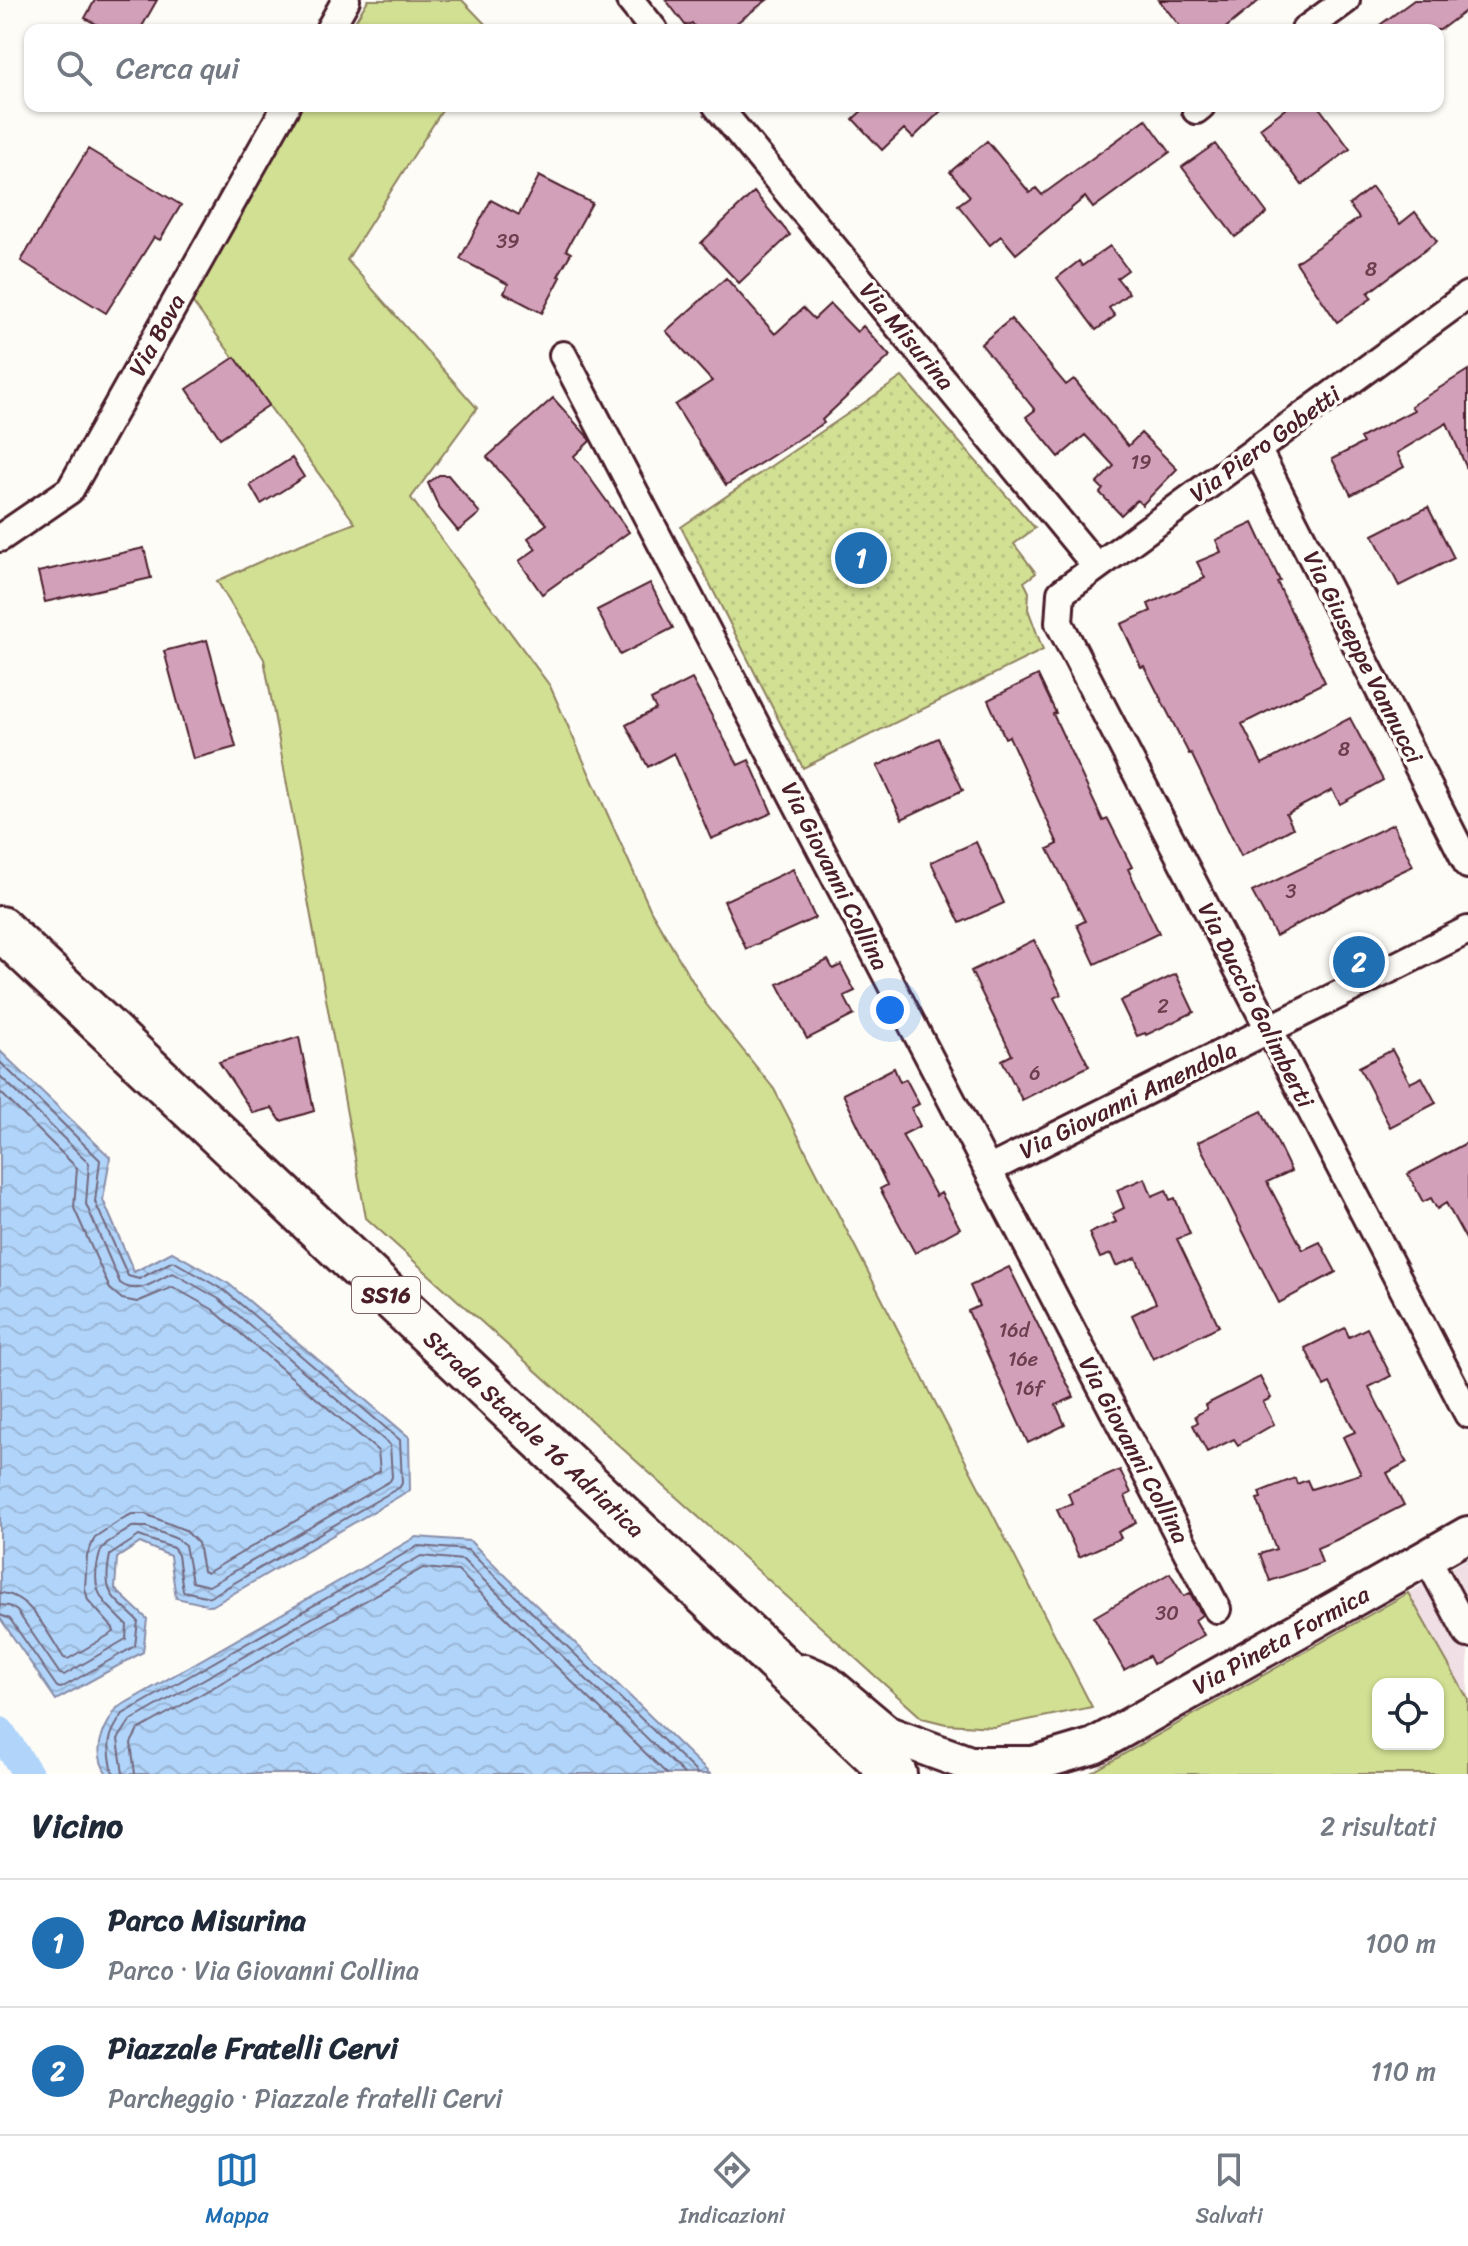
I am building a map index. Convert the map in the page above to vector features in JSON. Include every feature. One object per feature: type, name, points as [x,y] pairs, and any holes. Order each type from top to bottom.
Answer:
[{"type":"main road","name":"Strada Statale 16 Adriatica","points":[[0,928],[895,1774]]},
{"type":"street","points":[[332,24],[346,0]]},
{"type":"street","points":[[630,0],[649,24]]},
{"type":"street","points":[[1313,24],[1346,0]]},
{"type":"street","name":"Via Bova","points":[[0,538],[70,490],[283,112]]},
{"type":"street","name":"Via Misurina","points":[[722,112],[1096,566]]},
{"type":"street","name":"Via Piero Gobetti","points":[[1061,593],[1468,295]]},
{"type":"street","name":"Via Giovanni Collina","points":[[563,355],[1217,1609]]},
{"type":"street","name":"Via Giuseppe Vannucci","points":[[1257,449],[1468,865]]},
{"type":"street","name":"Via Duccio Galimberti","points":[[1061,593],[1059,623],[1468,1414]]},
{"type":"street","name":"Via Giovanni Amendola","points":[[988,1170],[1468,930]]},
{"type":"street","name":"Via Pineta Formica","points":[[774,1660],[825,1681],[888,1734],[970,1764],[1027,1769],[1094,1746],[1468,1534]]},
{"type":"street","points":[[1427,1558],[1468,1634]]},
{"type":"street","name":"Via Pineta Formica","points":[[1072,1774],[1094,1746]]},
{"type":"shaded area","points":[[1468,1558],[1468,1699],[1408,1593]]},
{"type":"green space","points":[[368,0],[462,0],[485,24],[354,24]]},
{"type":"green space","points":[[299,112],[441,112],[347,260],[477,408],[411,498],[550,686],[651,911],[706,1004],[774,1089],[1092,1707],[994,1727],[946,1724],[922,1718],[366,1218],[264,659],[217,581],[355,523],[188,296]]},
{"type":"green space","points":[[902,377],[1035,528],[1014,544],[1036,573],[1024,582],[1029,592],[1028,609],[1043,650],[803,768],[681,527]]},
{"type":"green space","points":[[1408,1593],[1468,1699],[1468,1774],[1089,1774]]},
{"type":"water","points":[[0,1051],[110,1157],[103,1200],[134,1272],[172,1252],[229,1284],[409,1437],[410,1490],[212,1606],[176,1598],[170,1556],[140,1543],[117,1558],[115,1589],[147,1619],[143,1652],[56,1700],[0,1618]]},
{"type":"water","points":[[416,1537],[470,1541],[710,1774],[107,1774],[99,1748],[103,1732],[117,1708]]},
{"type":"building","points":[[95,0],[157,0],[143,24],[96,24],[85,18]]},
{"type":"building","points":[[666,0],[767,0],[735,24],[684,24]]},
{"type":"building","points":[[1159,0],[1260,0],[1230,24],[1178,24]]},
{"type":"building","points":[[1414,0],[1468,0],[1468,9],[1444,27],[1444,24],[1381,24]]},
{"type":"building","points":[[861,112],[940,112],[913,138],[904,129],[882,150],[853,119]]},
{"type":"building","points":[[1281,112],[1322,112],[1350,149],[1302,185],[1260,128]]},
{"type":"building","points":[[1146,119],[1170,152],[1093,208],[1085,197],[1016,254],[1001,236],[990,245],[958,205],[970,196],[950,172],[987,141],[1030,193],[1036,188],[1042,195]]},
{"type":"building","points":[[1215,144],[1267,213],[1235,237],[1182,167]]},
{"type":"building","points":[[88,149],[181,205],[160,240],[154,237],[106,313],[21,261]]},
{"type":"building","points":[[539,176],[592,203],[566,250],[571,253],[542,313],[504,293],[508,284],[460,259],[491,200],[519,215]]},
{"type":"building","points":[[1372,187],[1400,224],[1415,212],[1437,241],[1368,293],[1372,298],[1337,322],[1296,262],[1359,218],[1349,205]]},
{"type":"building","points":[[754,192],[790,235],[739,283],[701,243]]},
{"type":"building","points":[[1110,246],[1128,270],[1117,278],[1129,293],[1109,308],[1115,316],[1096,330],[1057,278],[1079,261],[1082,266]]},
{"type":"building","points":[[726,278],[775,334],[803,308],[814,319],[830,304],[857,332],[863,326],[890,356],[822,420],[824,423],[726,485],[675,405],[712,381],[666,331]]},
{"type":"building","points":[[1011,319],[1066,385],[1074,379],[1128,446],[1141,433],[1177,469],[1142,505],[1137,500],[1121,515],[1100,493],[1103,489],[1097,483],[1114,466],[1085,435],[1059,457],[1026,417],[1035,410],[981,344]]},
{"type":"building","points":[[235,357],[269,405],[220,438],[187,389]]},
{"type":"building","points":[[1468,370],[1468,471],[1447,423],[1397,453],[1404,467],[1351,495],[1332,459],[1363,443],[1360,438],[1414,410],[1411,406]]},
{"type":"building","points":[[553,398],[590,441],[574,456],[629,532],[542,594],[519,561],[536,549],[528,538],[547,524],[487,457]]},
{"type":"building","points":[[292,458],[304,477],[261,504],[250,485]]},
{"type":"building","points":[[439,475],[448,475],[480,513],[458,531],[439,508],[428,483]]},
{"type":"building","points":[[1428,507],[1454,558],[1399,586],[1373,535]]},
{"type":"building","points":[[1253,523],[1280,581],[1277,582],[1325,682],[1242,724],[1262,764],[1350,718],[1383,780],[1340,804],[1332,790],[1286,814],[1293,828],[1241,856],[1191,753],[1144,666],[1141,667],[1121,624],[1151,611],[1148,604],[1205,578],[1197,562],[1221,552],[1216,540]]},
{"type":"building","points":[[144,548],[151,578],[45,602],[38,572]]},
{"type":"building","points":[[650,583],[673,628],[620,655],[597,610]]},
{"type":"building","points":[[207,640],[236,747],[193,759],[164,651]]},
{"type":"building","points":[[1038,675],[1103,821],[1108,819],[1132,867],[1128,869],[1159,933],[1095,964],[1077,925],[1085,921],[1048,849],[1058,844],[1009,736],[1005,738],[988,700]]},
{"type":"building","points":[[692,679],[738,765],[749,760],[772,813],[711,839],[674,753],[648,767],[626,725],[656,709],[651,700]]},
{"type":"building","points":[[938,738],[963,790],[902,819],[877,766]]},
{"type":"building","points":[[1393,824],[1413,866],[1276,936],[1252,892]]},
{"type":"building","points":[[976,842],[1004,903],[960,923],[931,862]]},
{"type":"building","points":[[793,869],[815,918],[746,949],[724,901]]},
{"type":"building","points":[[1034,940],[1061,994],[1054,998],[1089,1066],[1022,1100],[1002,1060],[1012,1055],[971,971]]},
{"type":"building","points":[[828,960],[833,969],[841,965],[855,991],[844,996],[854,1015],[807,1039],[778,984]]},
{"type":"building","points":[[1176,974],[1194,1012],[1146,1035],[1137,1036],[1120,1001]]},
{"type":"building","points":[[299,1037],[314,1111],[281,1121],[272,1108],[253,1113],[219,1062]]},
{"type":"building","points":[[1392,1050],[1410,1083],[1422,1077],[1436,1103],[1390,1127],[1359,1067]]},
{"type":"building","points":[[894,1068],[900,1082],[906,1079],[919,1104],[911,1108],[920,1126],[902,1135],[936,1196],[941,1193],[960,1228],[915,1253],[880,1189],[887,1185],[843,1094]]},
{"type":"building","points":[[1262,1111],[1291,1171],[1267,1182],[1303,1250],[1320,1242],[1336,1272],[1279,1303],[1198,1142]]},
{"type":"building","points":[[1468,1142],[1468,1243],[1446,1203],[1437,1209],[1431,1198],[1423,1202],[1408,1174]]},
{"type":"building","points":[[1145,1178],[1152,1196],[1166,1190],[1170,1200],[1175,1198],[1190,1234],[1177,1239],[1219,1326],[1153,1359],[1132,1315],[1156,1303],[1136,1258],[1116,1266],[1111,1254],[1100,1258],[1089,1233],[1116,1222],[1112,1214],[1124,1208],[1117,1190]]},
{"type":"building","points":[[1009,1267],[1074,1397],[1056,1405],[1065,1425],[1028,1443],[968,1311],[979,1306],[970,1286]]},
{"type":"building","points":[[1345,1328],[1349,1337],[1367,1328],[1391,1376],[1369,1387],[1407,1462],[1387,1473],[1404,1505],[1317,1548],[1322,1563],[1270,1581],[1260,1554],[1276,1549],[1257,1499],[1261,1498],[1259,1492],[1295,1478],[1297,1484],[1307,1480],[1311,1489],[1361,1474],[1343,1437],[1355,1432],[1330,1383],[1324,1386],[1305,1348]]},
{"type":"building","points":[[1260,1377],[1271,1398],[1263,1402],[1274,1424],[1238,1445],[1234,1439],[1207,1452],[1193,1425],[1198,1422],[1195,1416],[1207,1409],[1205,1405]]},
{"type":"building","points":[[1120,1470],[1131,1493],[1125,1496],[1136,1523],[1118,1532],[1121,1538],[1079,1557],[1057,1510],[1072,1503],[1068,1493]]},
{"type":"building","points":[[1170,1573],[1184,1596],[1190,1593],[1202,1615],[1195,1620],[1204,1635],[1153,1664],[1149,1656],[1124,1670],[1094,1617]]},
{"type":"waterway","points":[[0,1732],[28,1774]]},
{"type":"place","name":"Parco Misurina","points":[[861,558]]},
{"type":"place","name":"Piazzale Fratelli Cervi","points":[[1359,962]]}]
